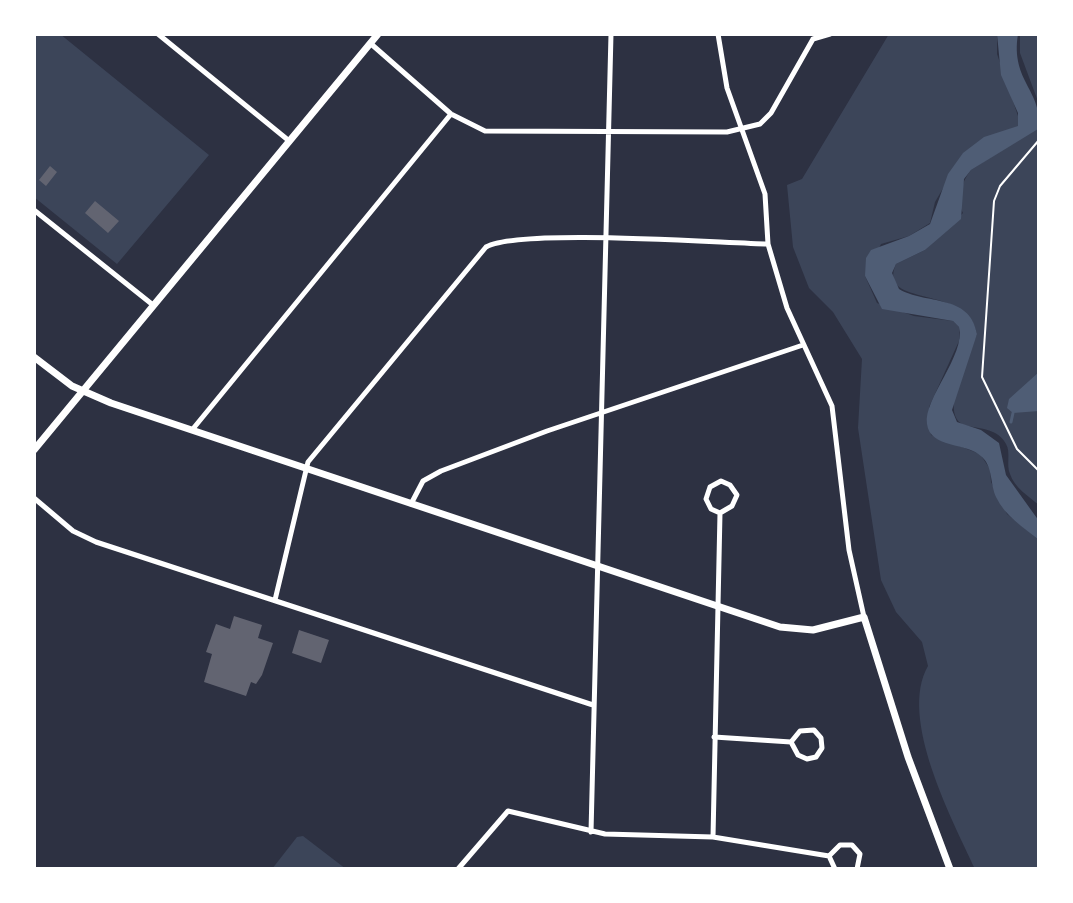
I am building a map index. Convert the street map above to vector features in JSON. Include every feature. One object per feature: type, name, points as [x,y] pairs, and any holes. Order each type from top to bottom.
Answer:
[{"type":"street","points":[[158,34],[288,140]]},
{"type":"street","points":[[34,450],[378,34]]},
{"type":"street","points":[[591,832],[611,34]]},
{"type":"street","points":[[718,34],[727,88],[765,194],[768,244],[787,308],[832,406],[849,550],[864,617],[908,757],[950,869]]},
{"type":"street","points":[[370,43],[451,114],[485,131],[608,133],[742,129],[760,124],[771,113],[811,36],[830,34]]},
{"type":"street","points":[[192,430],[451,114]]},
{"type":"street","points":[[34,210],[153,305]]},
{"type":"street","points":[[275,600],[306,468],[313,454],[486,247],[505,241],[606,239],[768,244]]},
{"type":"street","points":[[411,504],[423,481],[441,471],[803,345]]},
{"type":"street","points":[[34,357],[82,392],[780,627],[813,630],[864,617]]},
{"type":"street","points":[[721,481],[730,485],[737,495],[732,506],[720,513],[711,509],[706,499],[710,487],[721,481]]},
{"type":"street","points":[[34,498],[83,537],[593,705]]},
{"type":"street","points":[[713,837],[720,513]]},
{"type":"street","points":[[814,730],[821,738],[822,748],[816,757],[807,759],[798,755],[791,742],[800,731],[814,730]]},
{"type":"street","points":[[714,737],[791,742]]},
{"type":"street","points":[[458,869],[497,820],[505,812],[513,811],[591,832],[713,837],[829,856]]},
{"type":"street","points":[[829,856],[840,845],[852,845],[860,854],[857,869]]},
{"type":"street","points":[[829,856],[835,869]]},
{"type":"path","points":[[1039,140],[1010,173],[994,201],[981,371],[1017,449],[1039,471]]},
{"type":"shaded area","points":[[34,34],[60,34],[209,155],[117,264],[34,197]]},
{"type":"shaded area","points":[[889,34],[997,34],[997,54],[1019,119],[1018,127],[963,154],[935,202],[930,223],[909,236],[881,244],[865,276],[877,303],[914,316],[953,321],[959,327],[959,341],[929,407],[931,435],[980,454],[990,469],[991,482],[1007,514],[1039,540],[1039,869],[975,869],[942,797],[919,713],[920,688],[928,666],[922,642],[896,612],[881,580],[858,428],[862,359],[833,312],[809,288],[793,247],[787,185],[802,179]]},
{"type":"shaded area","points":[[997,34],[1018,34],[1019,64],[1036,105],[1038,129],[971,170],[964,179],[961,219],[925,250],[896,264],[892,273],[899,289],[956,306],[973,321],[977,334],[952,410],[957,422],[981,430],[999,443],[1006,475],[1039,521],[1039,540],[1004,510],[982,457],[935,438],[930,432],[927,424],[931,402],[956,350],[959,327],[953,321],[882,309],[865,276],[866,258],[871,250],[909,236],[930,224],[948,174],[963,153],[984,137],[1018,126],[1018,113],[1001,75]]},
{"type":"shaded area","points":[[1020,34],[1039,34],[1039,104],[1020,53]]},
{"type":"shaded area","points":[[1039,126],[1039,505],[1012,479],[1003,439],[989,430],[968,426],[959,421],[954,412],[957,385],[977,334],[970,318],[942,301],[899,287],[893,278],[896,264],[925,250],[963,213],[961,191],[971,170]]},
{"type":"shaded area","points":[[1039,372],[1039,411],[1013,413],[1007,408],[1009,399]]},
{"type":"shaded area","points":[[303,836],[346,869],[272,869],[297,837]]},
{"type":"building","points":[[50,166],[57,172],[46,186],[39,180]]},
{"type":"building","points":[[95,201],[119,221],[108,233],[85,213]]},
{"type":"building","points":[[234,616],[262,625],[258,638],[273,643],[262,675],[256,684],[251,682],[246,696],[204,682],[212,654],[206,652],[216,624],[230,629]]},
{"type":"building","points":[[299,630],[329,640],[321,663],[292,653]]},
{"type":"waterway","points":[[1011,422],[1013,413]]}]
